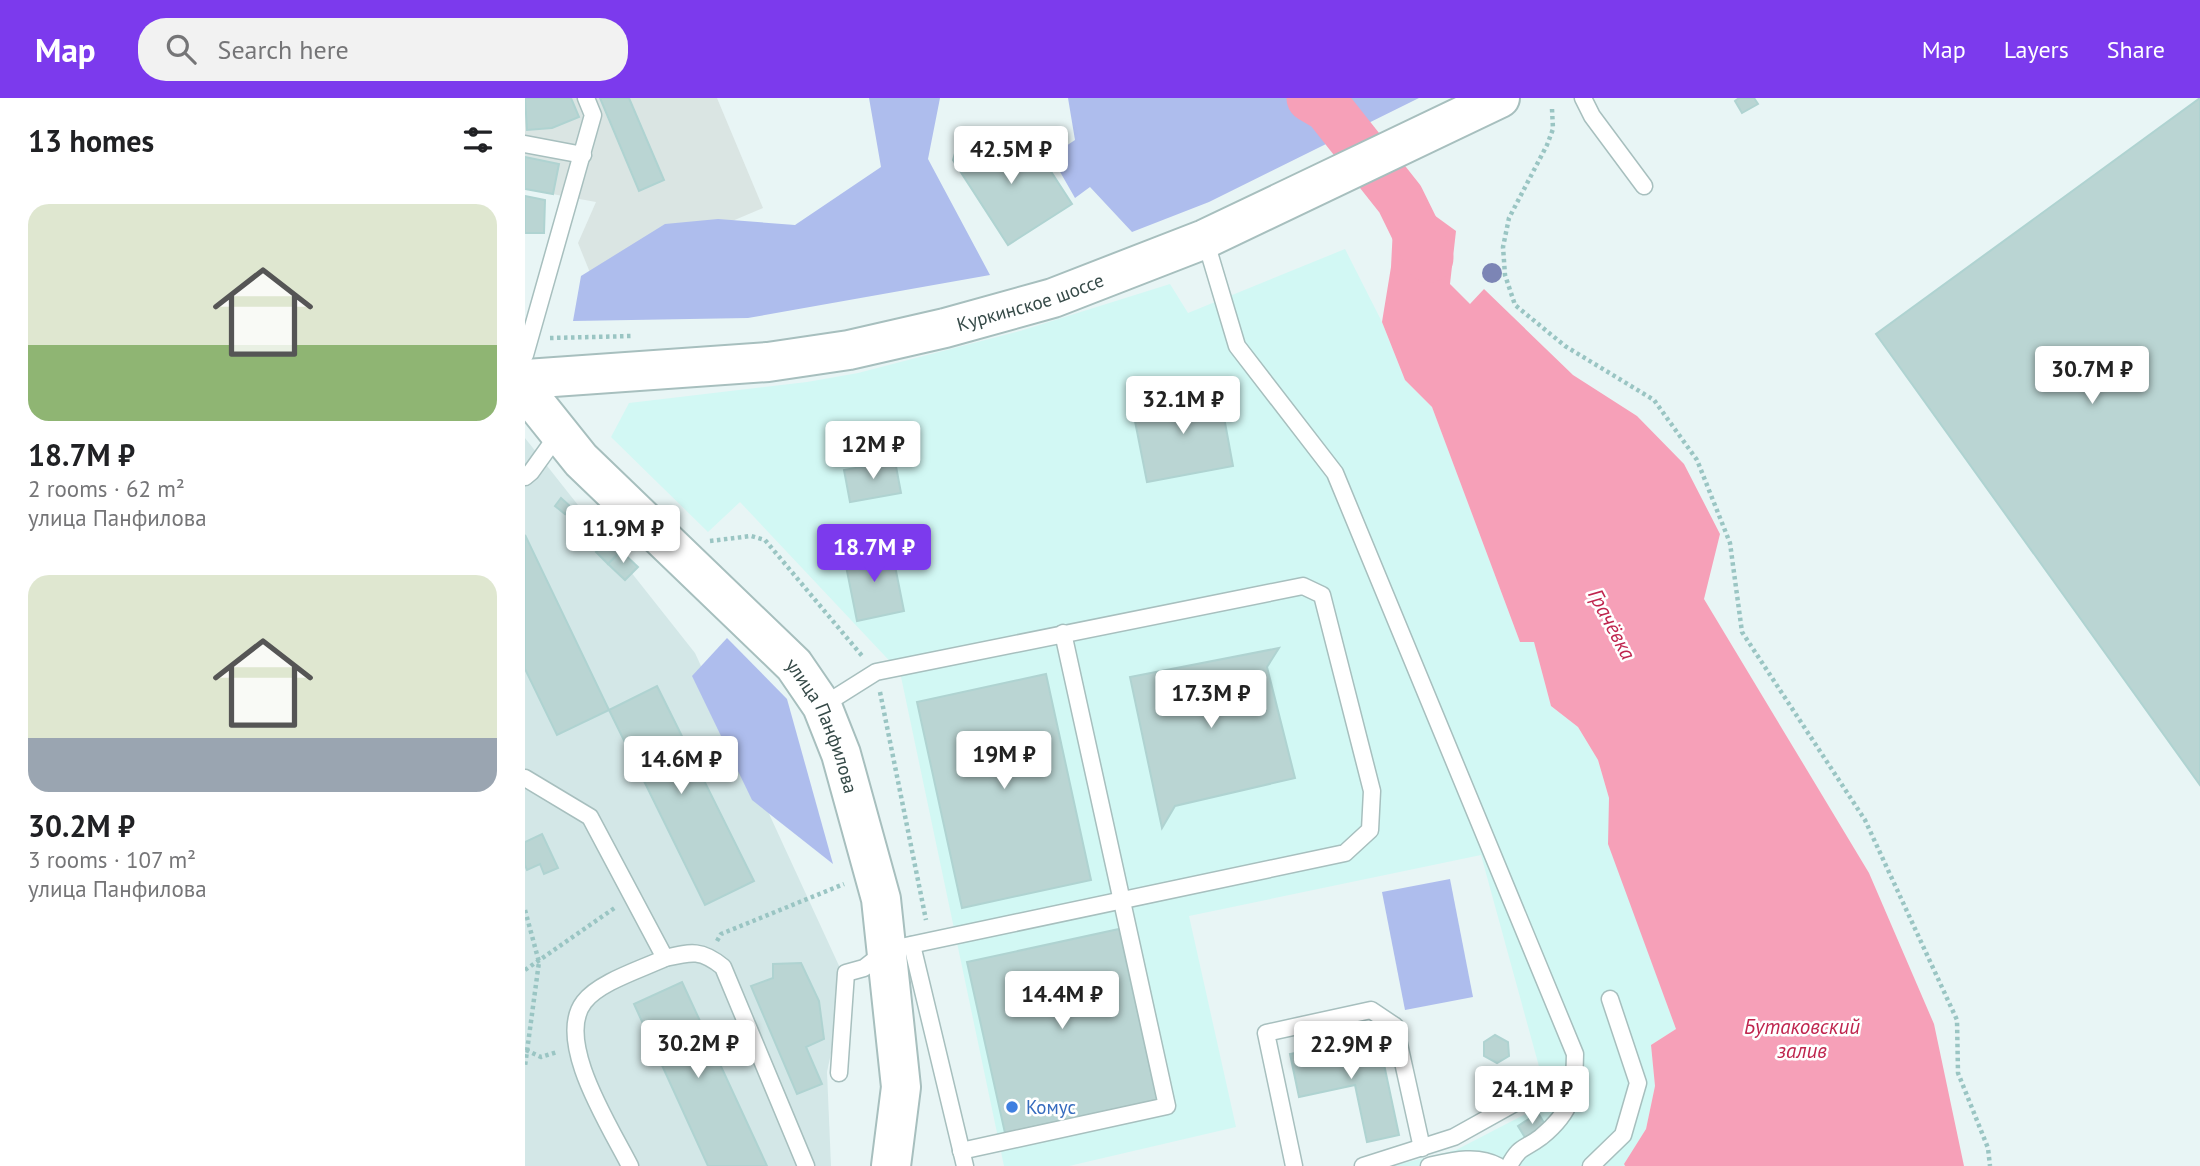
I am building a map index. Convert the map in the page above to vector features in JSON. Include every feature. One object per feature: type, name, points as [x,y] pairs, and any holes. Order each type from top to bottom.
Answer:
[{"type":"street","name":"Куркинское шоссе","points":[[525,379],[755,363],[849,350],[944,328],[1053,298],[1205,239],[1314,189],[1447,116],[1500,98]]},
{"type":"street","name":"улица Панфилова","points":[[525,390],[581,460],[794,665],[823,706],[841,754],[881,898],[899,948],[901,1087],[891,1166]]},
{"type":"lane","points":[[525,355],[593,115],[586,98]]},
{"type":"lane","points":[[1583,98],[1592,116],[1644,186]]},
{"type":"lane","points":[[525,144],[583,155]]},
{"type":"lane","points":[[1205,239],[1237,346],[1335,473],[1575,1054],[1574,1092],[1563,1116],[1540,1138],[1516,1152],[1509,1166]]},
{"type":"lane","points":[[525,477],[559,433]]},
{"type":"lane","points":[[823,706],[876,672],[1303,586],[1322,595],[1372,791],[1370,830],[1345,853],[899,948],[864,968],[846,973],[839,1073]]},
{"type":"lane","points":[[899,948],[963,1159],[1167,1106],[1063,633]]},
{"type":"lane","points":[[525,778],[590,817],[665,958]]},
{"type":"lane","points":[[631,1166],[579,1064],[575,1027],[584,1002],[601,988],[665,958],[690,953],[708,955],[723,967],[806,1166]]},
{"type":"lane","points":[[1591,1166],[1623,1135],[1638,1083],[1609,999]]},
{"type":"lane","points":[[1294,1166],[1266,1033],[1371,1010],[1395,1026],[1422,1148]]},
{"type":"lane","points":[[1363,1166],[1454,1137],[1524,1098],[1546,1092],[1574,1092]]},
{"type":"lane","points":[[1429,1166],[1459,1158],[1498,1166]]},
{"type":"path","points":[[1552,109],[1554,118],[1550,137],[1509,218],[1503,247],[1505,275],[1515,305],[1565,346],[1654,400],[1697,460],[1730,543],[1742,632],[1865,820],[1957,1020],[1958,1073],[1988,1148],[1990,1166]]},
{"type":"path","points":[[531,336],[558,339],[637,336]]},
{"type":"path","points":[[708,955],[721,934],[845,884]]},
{"type":"path","points":[[525,970],[631,896]]},
{"type":"path","points":[[525,910],[539,962],[525,1066]]},
{"type":"path","points":[[526,1050],[541,1057],[576,1046]]},
{"type":"shaded area","points":[[525,98],[717,98],[763,208],[593,280],[578,243],[596,202],[525,189]]},
{"type":"shaded area","points":[[869,98],[940,98],[928,159],[990,275],[748,318],[573,321],[581,276],[665,224],[718,219],[795,225],[881,167]]},
{"type":"shaded area","points":[[1068,98],[1419,98],[1209,202],[1132,232],[1090,187],[1075,198],[1051,156],[1075,140]]},
{"type":"shaded area","points":[[1345,249],[1382,322],[1405,380],[1432,407],[1520,642],[1534,642],[1551,706],[1578,727],[1598,760],[1609,798],[1609,844],[1676,1029],[1651,1045],[1655,1086],[1646,1129],[1625,1166],[1392,1166],[1456,1150],[1543,1105],[1546,1092],[1481,855],[1189,916],[1236,1127],[1069,1166],[1004,1166],[900,672],[740,502],[708,532],[611,437],[629,403],[807,382],[858,373],[1020,331],[1170,284],[1188,313]]},
{"type":"shaded area","points":[[525,438],[695,653],[846,981],[827,1072],[831,1166],[525,1166]]},
{"type":"shaded area","points":[[727,638],[787,699],[833,864],[752,800],[692,676]]},
{"type":"shaded area","points":[[1450,879],[1473,997],[1405,1010],[1382,892]]},
{"type":"water","name":"Бутаковский залив","points":[[1400,199],[1412,199],[1456,231],[1450,284],[1470,304],[1484,289],[1573,375],[1637,416],[1684,464],[1720,534],[1704,599],[1869,873],[1934,1024],[1964,1166],[1625,1166],[1646,1129],[1655,1086],[1651,1045],[1676,1029],[1608,844],[1609,798],[1598,760],[1578,727],[1551,706],[1534,642],[1520,642],[1432,407],[1405,380],[1382,322],[1391,267],[1394,208]]},
{"type":"building","points":[[525,98],[571,98],[579,117],[552,128],[527,130]]},
{"type":"building","points":[[600,98],[629,98],[664,180],[639,191]]},
{"type":"building","points":[[1739,98],[1754,98],[1758,104],[1742,113],[1735,101]]},
{"type":"building","points":[[2200,98],[2200,785],[1876,334]]},
{"type":"building","points":[[980,129],[1002,164],[1033,144],[1072,204],[1008,245],[953,160],[958,143]]},
{"type":"building","points":[[525,157],[559,164],[553,194],[525,189]]},
{"type":"building","points":[[525,196],[545,200],[544,233],[525,233]]},
{"type":"building","points":[[1219,390],[1233,466],[1147,482],[1132,406]]},
{"type":"building","points":[[895,461],[901,493],[850,502],[844,470]]},
{"type":"building","points":[[561,498],[571,507],[565,514],[555,506]]},
{"type":"building","points":[[584,509],[603,525],[589,541],[570,525]]},
{"type":"building","points":[[525,535],[609,710],[557,735],[525,669]]},
{"type":"building","points":[[609,539],[621,551],[608,564],[596,552]]},
{"type":"building","points":[[891,546],[904,611],[857,621],[844,556]]},
{"type":"building","points":[[621,551],[638,567],[625,580],[608,564]]},
{"type":"building","points":[[1279,648],[1267,667],[1295,778],[1175,806],[1162,828],[1130,677]]},
{"type":"building","points":[[1046,674],[1091,880],[962,908],[917,702]]},
{"type":"building","points":[[657,686],[754,881],[705,905],[609,710]]},
{"type":"building","points":[[542,834],[558,868],[544,874],[540,864],[527,870],[525,865],[525,842]]},
{"type":"building","points":[[1119,929],[1157,1100],[1005,1133],[967,962]]},
{"type":"building","points":[[801,963],[819,1001],[824,1039],[806,1047],[822,1084],[797,1094],[751,986],[773,978],[773,964]]},
{"type":"building","points":[[682,982],[767,1166],[708,1166],[634,1004]]},
{"type":"building","points":[[1495,1035],[1508,1042],[1509,1056],[1497,1063],[1484,1056],[1484,1042]]},
{"type":"building","points":[[1378,1036],[1399,1135],[1367,1142],[1355,1085],[1299,1097],[1290,1054]]},
{"type":"building","points":[[1538,1113],[1546,1126],[1526,1139],[1518,1126]]},
{"type":"waterway","name":"Грачёвка","points":[[1311,98],[1328,108],[1400,199],[1429,258]]},
{"type":"place","name":"Комус","points":[[1012,1107]]}]
